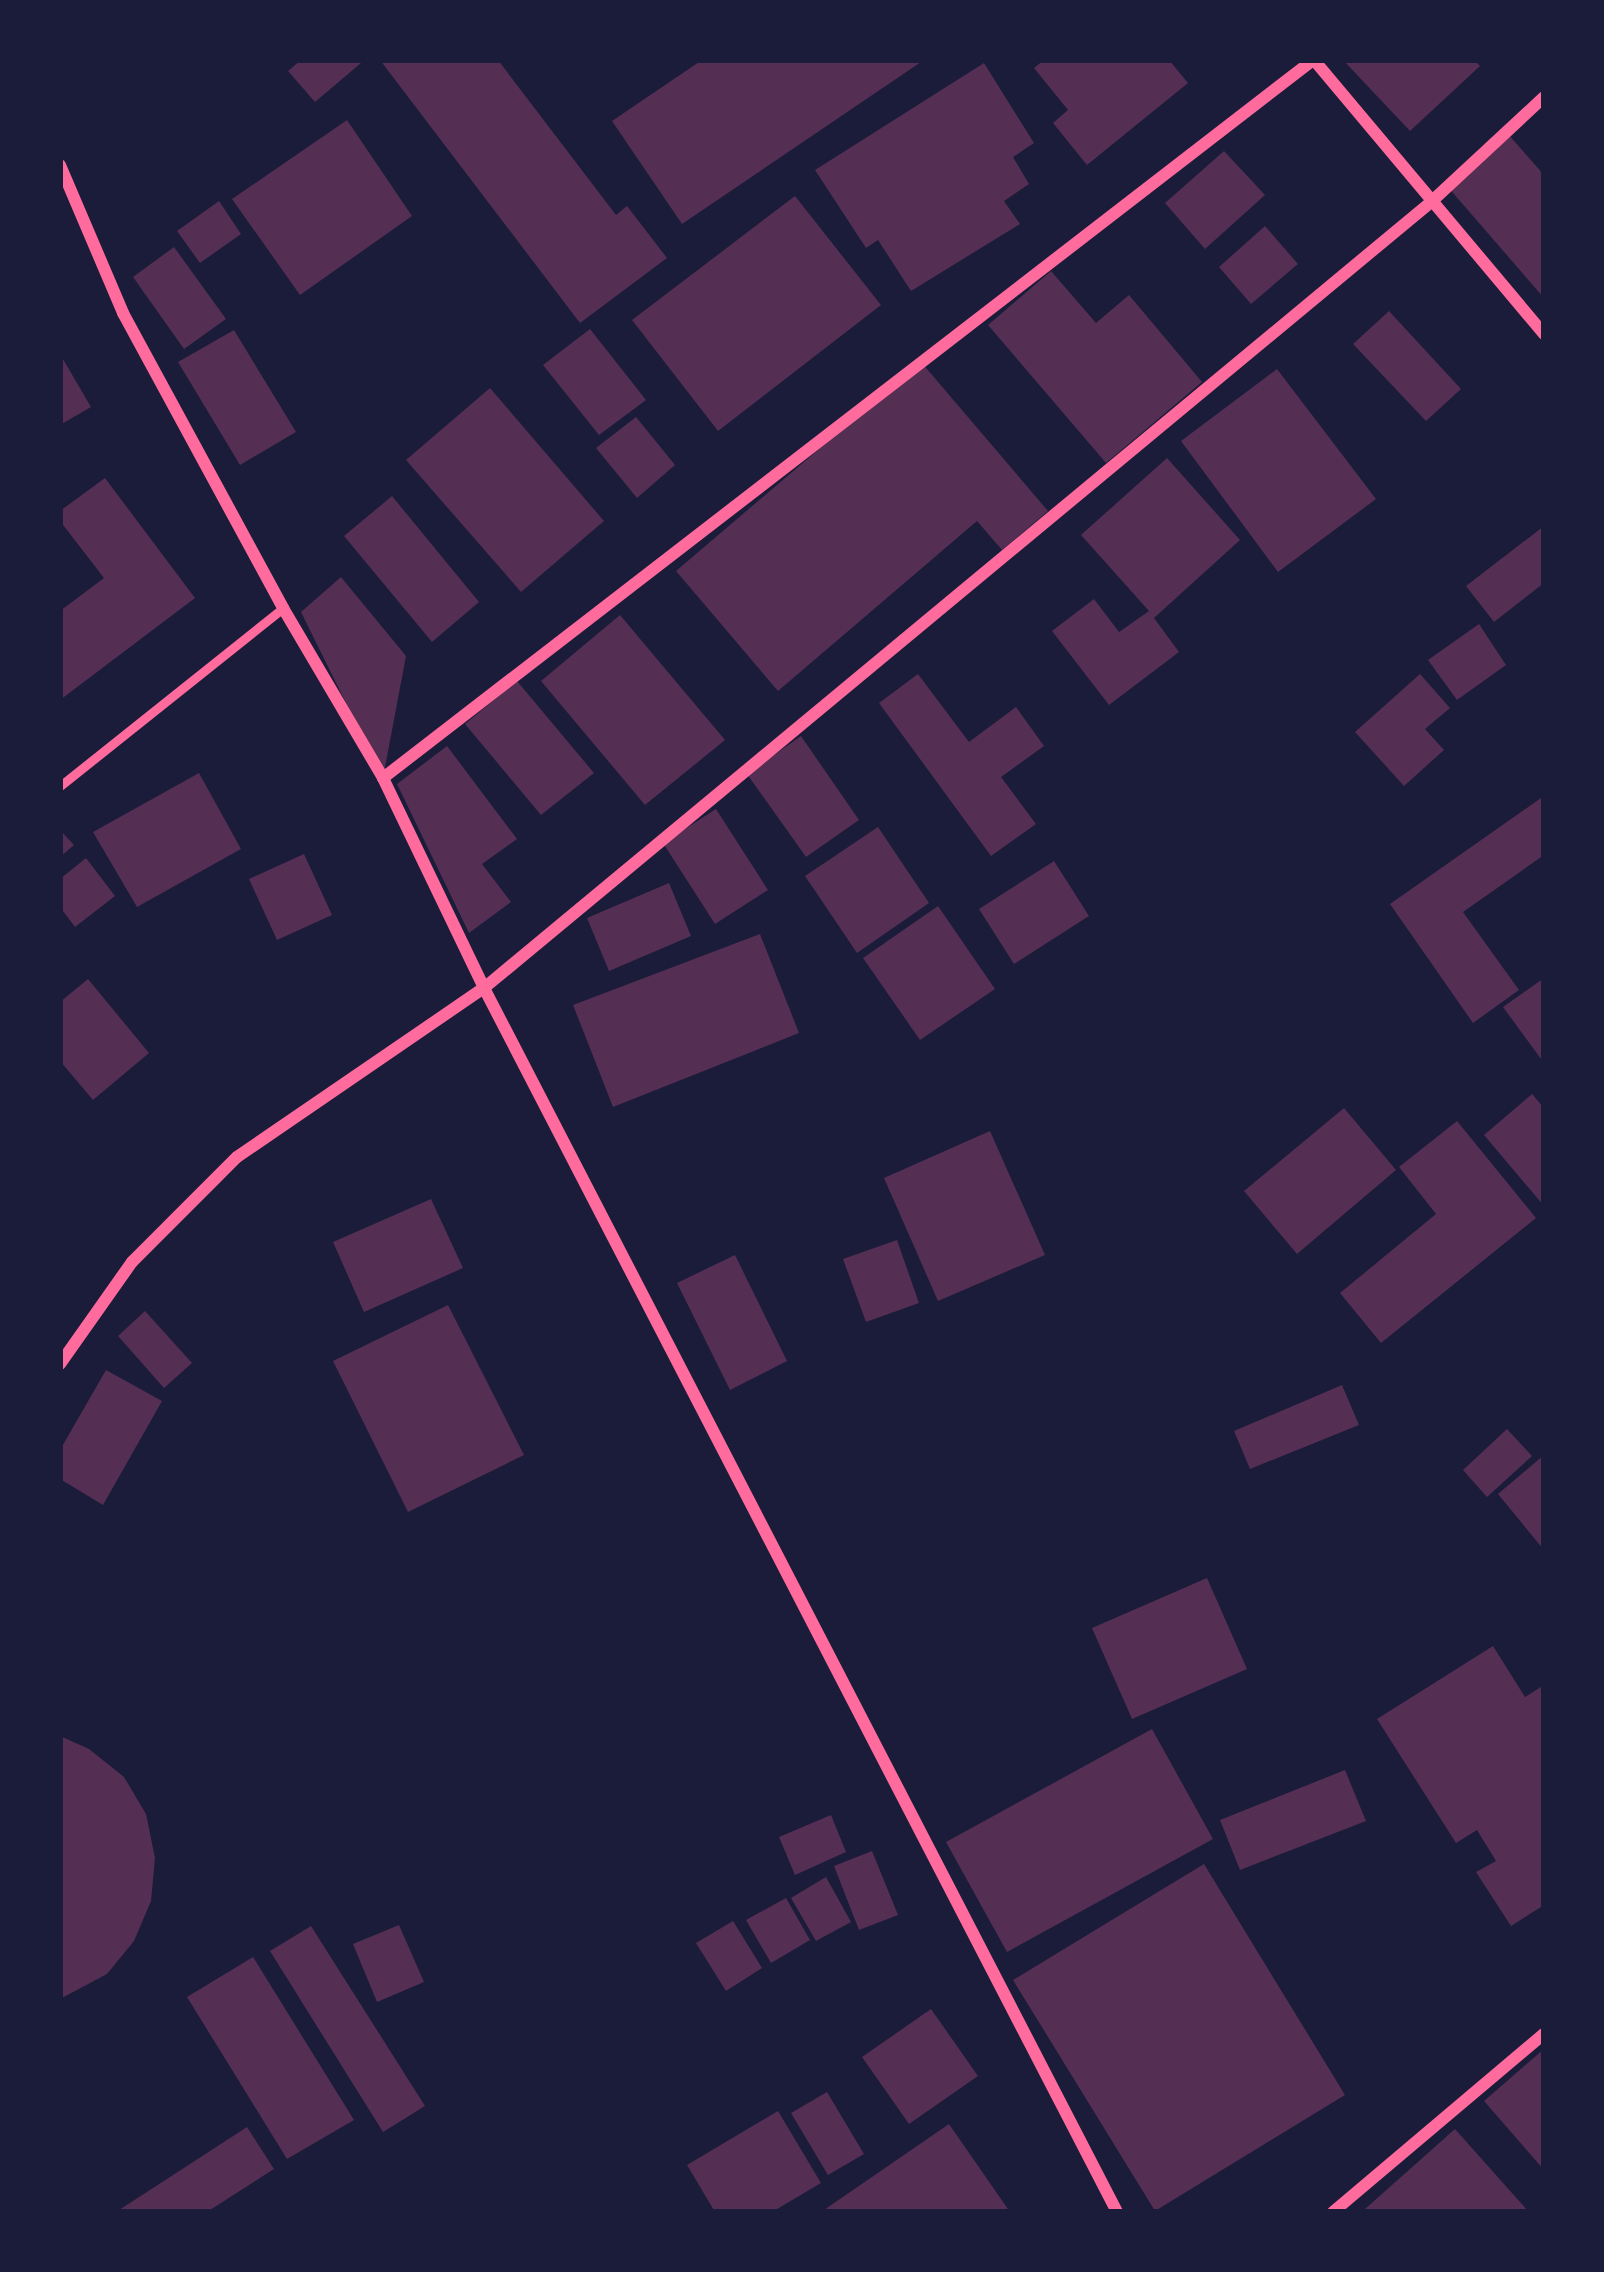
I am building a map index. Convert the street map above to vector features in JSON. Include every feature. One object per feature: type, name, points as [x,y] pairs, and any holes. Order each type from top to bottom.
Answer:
[{"type":"street","points":[[383,778],[1314,60],[1544,334]]},
{"type":"street","points":[[60,1364],[132,1262],[237,1156],[484,988],[1431,202],[1544,97]]},
{"type":"street","points":[[60,165],[123,313],[283,608],[383,778],[484,988],[1117,2212]]},
{"type":"street","points":[[1333,2212],[1544,2034]]},
{"type":"lane","points":[[60,786],[283,608]]},
{"type":"building","points":[[301,60],[361,63],[315,102],[288,71]]},
{"type":"building","points":[[380,60],[498,60],[616,215],[627,206],[667,258],[580,323]]},
{"type":"building","points":[[702,60],[924,60],[682,224],[612,121]]},
{"type":"building","points":[[1044,60],[1169,60],[1188,83],[1087,165],[1053,123],[1068,110],[1034,68]]},
{"type":"building","points":[[1343,60],[1474,60],[1480,66],[1410,131]]},
{"type":"building","points":[[984,63],[1034,143],[1013,157],[1029,184],[1004,201],[1020,224],[911,291],[878,240],[866,248],[815,170]]},
{"type":"building","points":[[347,120],[412,216],[300,295],[232,199]]},
{"type":"building","points":[[1508,134],[1544,175],[1544,298],[1447,186]]},
{"type":"building","points":[[1224,151],[1265,195],[1205,249],[1165,203]]},
{"type":"building","points":[[795,196],[881,305],[718,431],[632,320]]},
{"type":"building","points":[[219,201],[241,234],[200,263],[177,231]]},
{"type":"building","points":[[1265,226],[1298,264],[1251,304],[1219,267]]},
{"type":"building","points":[[174,247],[226,319],[184,349],[133,277]]},
{"type":"building","points":[[1051,271],[1096,323],[1129,295],[1202,382],[1106,463],[988,325]]},
{"type":"building","points":[[1389,311],[1461,389],[1426,421],[1353,344]]},
{"type":"building","points":[[590,329],[646,400],[599,435],[543,365]]},
{"type":"building","points":[[234,330],[296,432],[240,465],[178,362]]},
{"type":"building","points":[[60,354],[91,407],[60,425]]},
{"type":"building","points":[[921,362],[1048,511],[1002,550],[977,521],[778,691],[676,571]]},
{"type":"building","points":[[1277,369],[1376,499],[1278,572],[1181,441]]},
{"type":"building","points":[[490,388],[604,521],[521,592],[406,460]]},
{"type":"building","points":[[636,417],[675,465],[637,498],[596,448]]},
{"type":"building","points":[[1167,458],[1240,540],[1154,618],[1179,652],[1109,705],[1052,631],[1094,599],[1119,632],[1149,611],[1081,535]]},
{"type":"building","points":[[105,478],[195,598],[60,700],[60,611],[104,578],[60,521],[60,511]]},
{"type":"building","points":[[392,496],[479,602],[432,642],[344,536]]},
{"type":"building","points":[[1544,526],[1544,583],[1494,622],[1466,586]]},
{"type":"building","points":[[341,577],[406,656],[383,778],[301,612]]},
{"type":"building","points":[[620,615],[725,740],[645,805],[541,681]]},
{"type":"building","points":[[1479,624],[1506,665],[1457,700],[1428,660]]},
{"type":"building","points":[[918,674],[969,742],[1016,707],[1044,746],[1001,777],[1036,824],[991,856],[879,703]]},
{"type":"building","points":[[1420,674],[1450,708],[1425,729],[1444,750],[1404,786],[1355,732]]},
{"type":"building","points":[[517,681],[594,773],[541,815],[465,724]]},
{"type":"building","points":[[801,736],[859,820],[806,857],[747,774]]},
{"type":"building","points":[[447,746],[517,839],[482,864],[511,902],[469,933],[397,784]]},
{"type":"building","points":[[199,773],[241,849],[137,907],[93,832]]},
{"type":"building","points":[[1544,796],[1544,855],[1463,912],[1519,990],[1473,1023],[1390,904]]},
{"type":"building","points":[[716,809],[768,890],[715,924],[663,843]]},
{"type":"building","points":[[878,827],[929,903],[857,953],[805,876]]},
{"type":"building","points":[[60,830],[74,845],[60,857]]},
{"type":"building","points":[[304,854],[332,915],[277,940],[249,879]]},
{"type":"building","points":[[86,858],[115,896],[75,927],[60,907],[60,879]]},
{"type":"building","points":[[1054,861],[1089,916],[1014,964],[979,909]]},
{"type":"building","points":[[669,883],[691,936],[609,971],[587,918]]},
{"type":"building","points":[[938,906],[995,989],[920,1040],[863,958]]},
{"type":"building","points":[[760,934],[799,1033],[613,1107],[573,1005]]},
{"type":"building","points":[[1544,978],[1544,1063],[1503,1007]]},
{"type":"building","points":[[88,979],[149,1053],[93,1100],[60,1061],[60,1002]]},
{"type":"building","points":[[1532,1094],[1544,1108],[1544,1206],[1484,1135]]},
{"type":"building","points":[[1344,1108],[1396,1170],[1297,1254],[1244,1191]]},
{"type":"building","points":[[1457,1121],[1536,1218],[1381,1343],[1340,1293],[1436,1214],[1399,1167]]},
{"type":"building","points":[[990,1131],[1045,1255],[938,1301],[884,1178]]},
{"type":"building","points":[[431,1199],[463,1268],[364,1312],[333,1242]]},
{"type":"building","points":[[897,1240],[919,1303],[866,1322],[843,1259]]},
{"type":"building","points":[[735,1255],[787,1361],[730,1390],[677,1283]]},
{"type":"building","points":[[448,1305],[524,1455],[408,1512],[333,1361]]},
{"type":"building","points":[[145,1311],[192,1363],[164,1388],[118,1336]]},
{"type":"building","points":[[106,1370],[162,1401],[103,1505],[60,1479],[60,1450]]},
{"type":"building","points":[[1342,1385],[1359,1425],[1250,1469],[1234,1431]]},
{"type":"building","points":[[1507,1429],[1532,1456],[1487,1497],[1463,1470]]},
{"type":"building","points":[[1544,1455],[1544,1550],[1498,1494]]},
{"type":"building","points":[[1207,1578],[1247,1669],[1132,1719],[1092,1628]]},
{"type":"building","points":[[1493,1646],[1525,1697],[1544,1685],[1544,1905],[1511,1926],[1476,1872],[1496,1861],[1477,1830],[1456,1843],[1377,1719]]},
{"type":"building","points":[[1152,1729],[1213,1839],[1007,1952],[946,1842]]},
{"type":"building","points":[[60,1736],[89,1749],[124,1777],[146,1814],[155,1858],[151,1901],[134,1941],[107,1974],[60,1999]]},
{"type":"building","points":[[1345,1770],[1366,1821],[1240,1870],[1220,1820]]},
{"type":"building","points":[[831,1815],[846,1852],[795,1875],[779,1837]]},
{"type":"building","points":[[872,1851],[898,1915],[859,1930],[834,1866]]},
{"type":"building","points":[[1204,1864],[1345,2095],[1155,2211],[1013,1980]]},
{"type":"building","points":[[826,1877],[851,1922],[816,1941],[791,1898]]},
{"type":"building","points":[[786,1898],[810,1940],[771,1963],[746,1920]]},
{"type":"building","points":[[733,1921],[762,1968],[726,1991],[696,1943]]},
{"type":"building","points":[[399,1925],[424,1982],[377,2002],[353,1944]]},
{"type":"building","points":[[311,1926],[425,2106],[383,2132],[270,1951]]},
{"type":"building","points":[[253,1957],[354,2120],[287,2159],[187,1997]]},
{"type":"building","points":[[931,2009],[978,2076],[909,2124],[862,2057]]},
{"type":"building","points":[[1544,2049],[1544,2170],[1484,2101]]},
{"type":"building","points":[[827,2092],[864,2154],[828,2175],[791,2113]]},
{"type":"building","points":[[778,2111],[821,2183],[772,2212],[715,2212],[687,2165]]},
{"type":"building","points":[[949,2124],[1010,2212],[821,2212]]},
{"type":"building","points":[[247,2127],[274,2169],[207,2212],[116,2212]]},
{"type":"building","points":[[1455,2129],[1529,2212],[1365,2209]]}]
